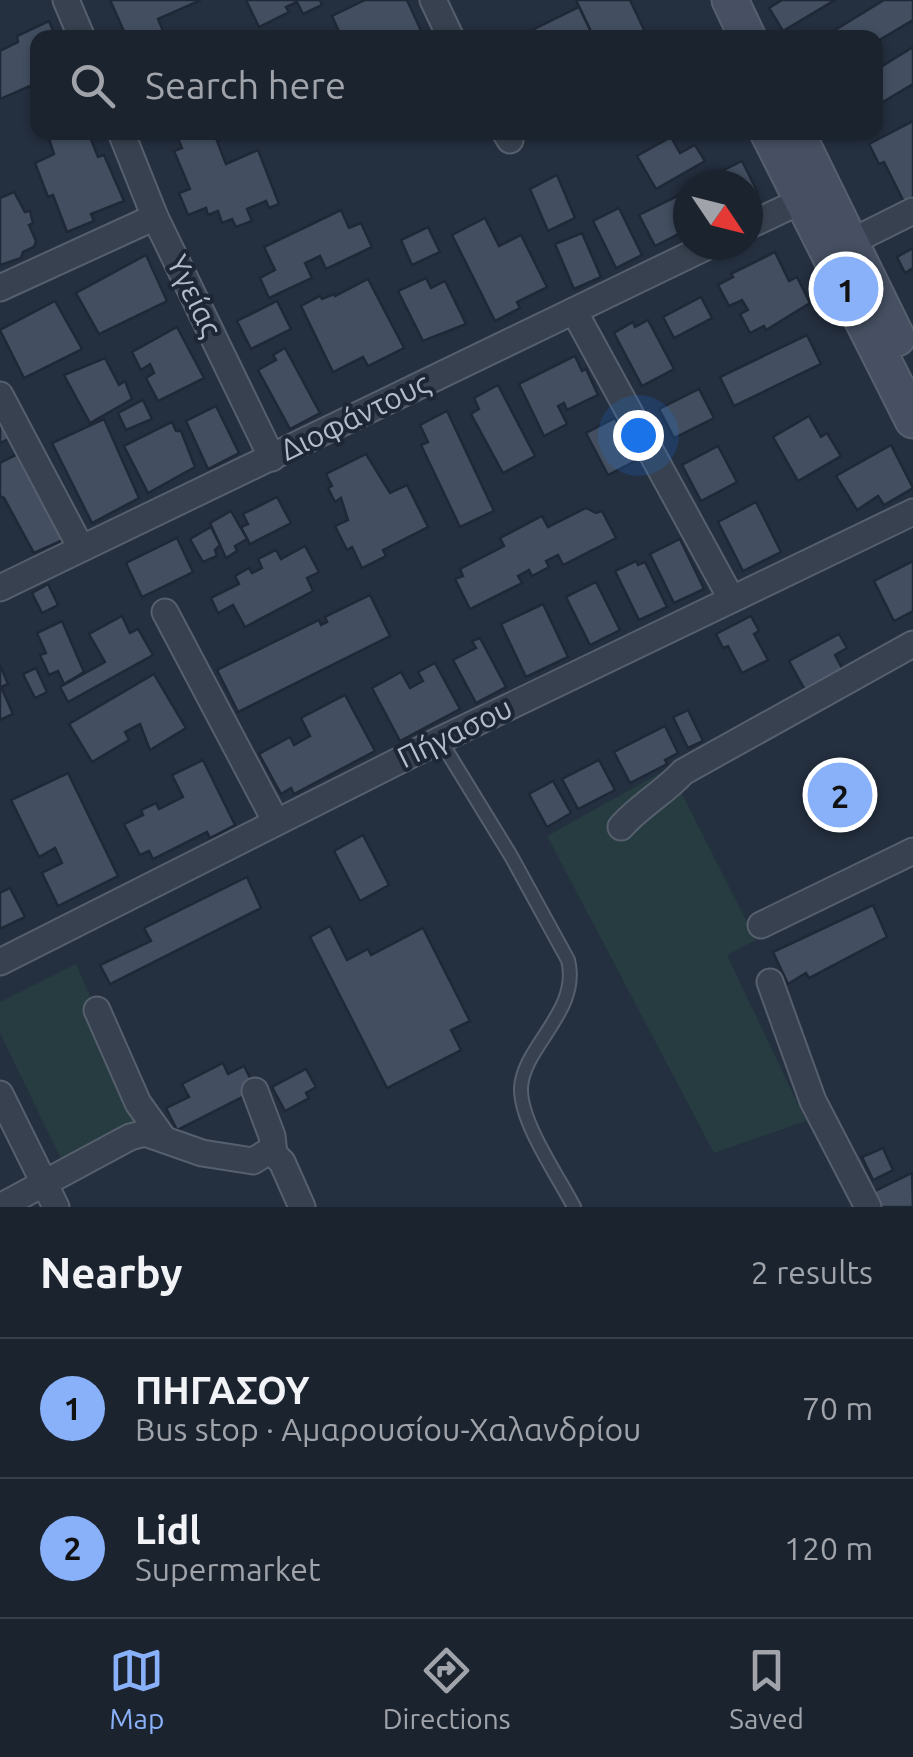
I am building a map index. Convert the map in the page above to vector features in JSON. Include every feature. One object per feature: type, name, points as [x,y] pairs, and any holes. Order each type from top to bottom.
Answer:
[{"type":"street","points":[[66,0],[79,30]]},
{"type":"street","points":[[433,0],[447,30]]},
{"type":"street","points":[[703,0],[717,30]]},
{"type":"street","points":[[730,0],[744,30]]},
{"type":"street","name":"Υγείας","points":[[123,140],[155,216],[272,458]]},
{"type":"street","points":[[772,140],[913,420]]},
{"type":"street","points":[[800,140],[913,371]]},
{"type":"street","points":[[763,219],[801,201]]},
{"type":"street","points":[[851,242],[913,212]]},
{"type":"street","points":[[0,288],[155,216]]},
{"type":"street","name":"Διοφάντους","points":[[0,588],[679,260]]},
{"type":"street","points":[[574,311],[731,598]]},
{"type":"street","points":[[0,395],[82,548]]},
{"type":"street","name":"Πήγασου","points":[[0,962],[440,740],[913,512]]},
{"type":"street","points":[[165,612],[276,822]]},
{"type":"street","points":[[621,827],[636,810],[665,792],[683,772],[913,644]]},
{"type":"street","points":[[760,925],[913,851]]},
{"type":"street","points":[[770,982],[813,1101],[868,1207]]},
{"type":"street","points":[[97,1010],[138,1103],[164,1138]]},
{"type":"street","points":[[255,1091],[272,1136],[274,1154]]},
{"type":"street","points":[[0,1094],[51,1195]]},
{"type":"street","points":[[0,1207],[51,1195],[130,1137],[145,1133],[202,1153],[252,1161],[266,1153],[274,1154],[282,1162],[302,1207]]},
{"type":"lane","points":[[440,740],[511,856],[568,960],[571,972],[562,1006],[521,1086],[524,1111],[574,1207]]},
{"type":"green space","points":[[669,768],[756,940],[727,955],[806,1121],[714,1153],[547,836]]},
{"type":"green space","points":[[76,964],[145,1121],[63,1163],[0,1033],[0,1002]]},
{"type":"building","points":[[110,0],[201,0],[158,19],[163,30],[123,30]]},
{"type":"building","points":[[246,0],[320,0],[322,5],[303,14],[297,2],[286,7],[289,12],[259,27]]},
{"type":"building","points":[[365,0],[407,0],[421,30],[338,30],[332,16]]},
{"type":"building","points":[[576,0],[630,0],[644,30],[590,30]]},
{"type":"building","points":[[782,0],[835,0],[785,30],[769,8]]},
{"type":"building","points":[[884,0],[913,0],[913,20],[883,38],[883,30],[835,30]]},
{"type":"building","points":[[579,7],[590,30],[532,30]]},
{"type":"building","points":[[49,21],[53,30],[30,30],[30,86],[0,99],[0,51],[18,42],[17,36]]},
{"type":"building","points":[[913,47],[913,84],[883,102],[883,66]]},
{"type":"building","points":[[913,121],[913,198],[904,202],[884,162],[879,164],[869,144]]},
{"type":"building","points":[[50,140],[91,140],[98,157],[104,155],[124,201],[91,214],[94,221],[67,232],[35,163],[54,154]]},
{"type":"building","points":[[179,140],[219,140],[226,164],[258,150],[279,204],[269,208],[266,201],[247,209],[252,221],[236,227],[232,219],[222,223],[218,211],[208,215],[206,208],[188,215],[179,193],[190,189],[174,151],[182,148]]},
{"type":"building","points":[[666,140],[673,140],[680,153],[695,145],[705,161],[689,170],[673,170],[673,179],[656,189],[637,156]]},
{"type":"building","points":[[742,161],[746,170],[724,170]]},
{"type":"building","points":[[557,175],[575,218],[548,231],[530,189]]},
{"type":"building","points":[[14,192],[25,212],[30,211],[33,223],[29,225],[36,241],[21,258],[0,265],[0,198]]},
{"type":"building","points":[[673,198],[673,237],[655,246],[639,215]]},
{"type":"building","points":[[619,208],[642,255],[616,268],[593,221]]},
{"type":"building","points":[[341,210],[349,228],[361,223],[372,247],[326,269],[320,256],[305,263],[312,278],[269,298],[260,278],[275,270],[264,247]]},
{"type":"building","points":[[485,218],[499,246],[521,235],[547,287],[517,302],[520,308],[495,321],[452,235]]},
{"type":"building","points":[[428,227],[440,252],[412,265],[401,240]]},
{"type":"building","points":[[582,233],[601,277],[574,289],[555,244]]},
{"type":"building","points":[[913,248],[913,268],[905,273],[897,257]]},
{"type":"building","points":[[775,252],[789,281],[797,277],[810,303],[766,330],[764,326],[750,333],[740,314],[748,310],[742,300],[729,306],[718,285]]},
{"type":"building","points":[[146,255],[167,301],[99,334],[76,293]]},
{"type":"building","points":[[426,278],[431,288],[445,281],[466,324],[423,341],[398,291]]},
{"type":"building","points":[[368,279],[404,348],[368,366],[363,357],[333,372],[301,306],[320,296],[335,296]]},
{"type":"building","points":[[701,297],[712,318],[674,338],[663,317]]},
{"type":"building","points":[[55,301],[82,349],[24,378],[0,330]]},
{"type":"building","points":[[277,301],[291,329],[251,349],[237,321]]},
{"type":"building","points":[[648,320],[674,369],[642,386],[614,333],[633,322],[635,327]]},
{"type":"building","points":[[177,327],[204,378],[158,401],[146,378],[154,373],[150,364],[141,370],[132,352]]},
{"type":"building","points":[[807,335],[821,364],[734,406],[720,377]]},
{"type":"building","points":[[285,348],[320,413],[290,429],[258,370],[276,360],[273,355]]},
{"type":"building","points":[[575,356],[598,395],[567,410],[564,403],[558,406],[567,424],[544,436],[519,384]]},
{"type":"building","points":[[105,358],[119,385],[125,381],[132,399],[90,423],[64,375]]},
{"type":"building","points":[[498,385],[535,456],[503,473],[471,414],[479,409],[474,398]]},
{"type":"building","points":[[699,389],[714,418],[674,438],[659,409]]},
{"type":"building","points":[[143,400],[152,419],[126,430],[118,413]]},
{"type":"building","points":[[216,406],[239,453],[208,469],[186,421]]},
{"type":"building","points":[[447,411],[494,511],[460,527],[421,445],[428,442],[420,425]]},
{"type":"building","points":[[0,414],[11,438],[0,443]]},
{"type":"building","points":[[809,416],[821,437],[827,433],[841,456],[798,481],[773,437]]},
{"type":"building","points":[[615,418],[637,460],[608,475],[586,433]]},
{"type":"building","points":[[104,419],[139,498],[92,523],[52,443]]},
{"type":"building","points":[[172,422],[176,431],[181,431],[195,467],[148,493],[124,446]]},
{"type":"building","points":[[891,445],[913,488],[884,505],[878,496],[857,510],[836,476]]},
{"type":"building","points":[[718,446],[737,482],[701,501],[682,465]]},
{"type":"building","points":[[20,453],[63,540],[34,553],[0,496],[0,463]]},
{"type":"building","points":[[366,454],[390,493],[407,485],[428,527],[383,550],[386,556],[362,568],[335,526],[348,520],[341,498],[335,502],[328,488],[332,486],[326,474]]},
{"type":"building","points":[[277,497],[291,523],[250,544],[241,527],[248,524],[243,514]]},
{"type":"building","points":[[756,502],[781,552],[743,571],[718,522]]},
{"type":"building","points":[[586,508],[596,513],[602,511],[616,538],[563,565],[558,555],[546,561],[549,567],[532,576],[529,570],[518,576],[522,583],[470,609],[455,579],[463,576],[460,569],[504,546],[500,538],[542,516],[548,527]]},
{"type":"building","points":[[231,511],[247,539],[226,558],[210,523]]},
{"type":"building","points":[[211,527],[220,545],[215,550],[217,556],[203,562],[190,539]]},
{"type":"building","points":[[177,538],[193,572],[142,597],[126,563]]},
{"type":"building","points":[[680,539],[704,589],[674,603],[650,554]]},
{"type":"building","points":[[305,546],[319,572],[307,578],[313,591],[245,627],[233,605],[218,613],[211,598],[239,584],[235,576],[249,568],[252,573],[262,568],[258,559],[276,550],[281,559]]},
{"type":"building","points":[[636,561],[638,565],[645,562],[667,607],[639,620],[615,571]]},
{"type":"building","points":[[913,561],[913,611],[894,621],[874,581]]},
{"type":"building","points":[[596,582],[620,630],[590,645],[566,597]]},
{"type":"building","points":[[48,584],[58,605],[42,613],[32,593]]},
{"type":"building","points":[[370,595],[390,636],[238,712],[217,670],[319,620],[321,625],[327,622],[325,617]]},
{"type":"building","points":[[543,604],[568,657],[526,677],[501,624]]},
{"type":"building","points":[[122,616],[130,633],[138,629],[153,655],[68,702],[60,687],[105,662],[89,634]]},
{"type":"building","points":[[751,616],[759,631],[754,634],[768,660],[742,673],[728,646],[723,648],[716,634]]},
{"type":"building","points":[[62,621],[84,672],[64,684],[58,671],[49,675],[40,655],[46,653],[37,633]]},
{"type":"building","points":[[839,634],[847,648],[835,655],[843,670],[805,690],[789,661]]},
{"type":"building","points":[[480,638],[506,687],[476,703],[453,660],[476,648],[472,641]]},
{"type":"building","points":[[435,663],[460,709],[400,741],[372,688],[401,672],[410,688],[423,681],[418,672]]},
{"type":"building","points":[[0,665],[8,684],[1,687],[13,714],[0,720]]},
{"type":"building","points":[[36,668],[47,692],[35,698],[23,674]]},
{"type":"building","points":[[154,674],[186,728],[150,750],[140,724],[125,732],[129,740],[92,762],[69,724]]},
{"type":"building","points":[[345,695],[375,751],[294,794],[291,788],[281,794],[259,754],[290,737],[294,745],[310,736],[301,718]]},
{"type":"building","points":[[688,710],[703,741],[688,748],[673,717]]},
{"type":"building","points":[[665,726],[678,753],[665,760],[667,764],[630,783],[614,752]]},
{"type":"building","points":[[203,760],[235,825],[210,838],[207,832],[153,859],[149,851],[140,855],[124,824],[156,803],[159,809],[183,797],[172,775]]},
{"type":"building","points":[[599,760],[615,790],[578,809],[562,779]]},
{"type":"building","points":[[68,773],[118,876],[58,906],[42,873],[62,863],[55,848],[39,857],[11,800]]},
{"type":"building","points":[[553,781],[571,813],[547,827],[529,794]]},
{"type":"building","points":[[363,835],[389,885],[360,901],[334,851]]},
{"type":"building","points":[[247,877],[261,908],[110,984],[100,965],[151,941],[144,928]]},
{"type":"building","points":[[10,888],[25,917],[0,929],[0,893]]},
{"type":"building","points":[[873,905],[887,937],[809,978],[806,973],[788,984],[773,952]]},
{"type":"building","points":[[330,926],[347,960],[368,949],[371,955],[423,928],[470,1021],[451,1030],[461,1050],[387,1088],[310,937]]},
{"type":"building","points":[[223,1063],[228,1074],[244,1066],[256,1090],[177,1130],[166,1108],[189,1097],[182,1084]]},
{"type":"building","points":[[306,1069],[316,1087],[306,1093],[309,1098],[285,1111],[272,1087]]},
{"type":"building","points":[[883,1148],[893,1170],[873,1180],[862,1157]]},
{"type":"building","points":[[912,1173],[913,1207],[873,1207],[867,1195]]},
{"type":"place","name":"ΠΗΓΑΣΟΥ","points":[[846,289]]},
{"type":"place","name":"Lidl","points":[[840,795]]}]
